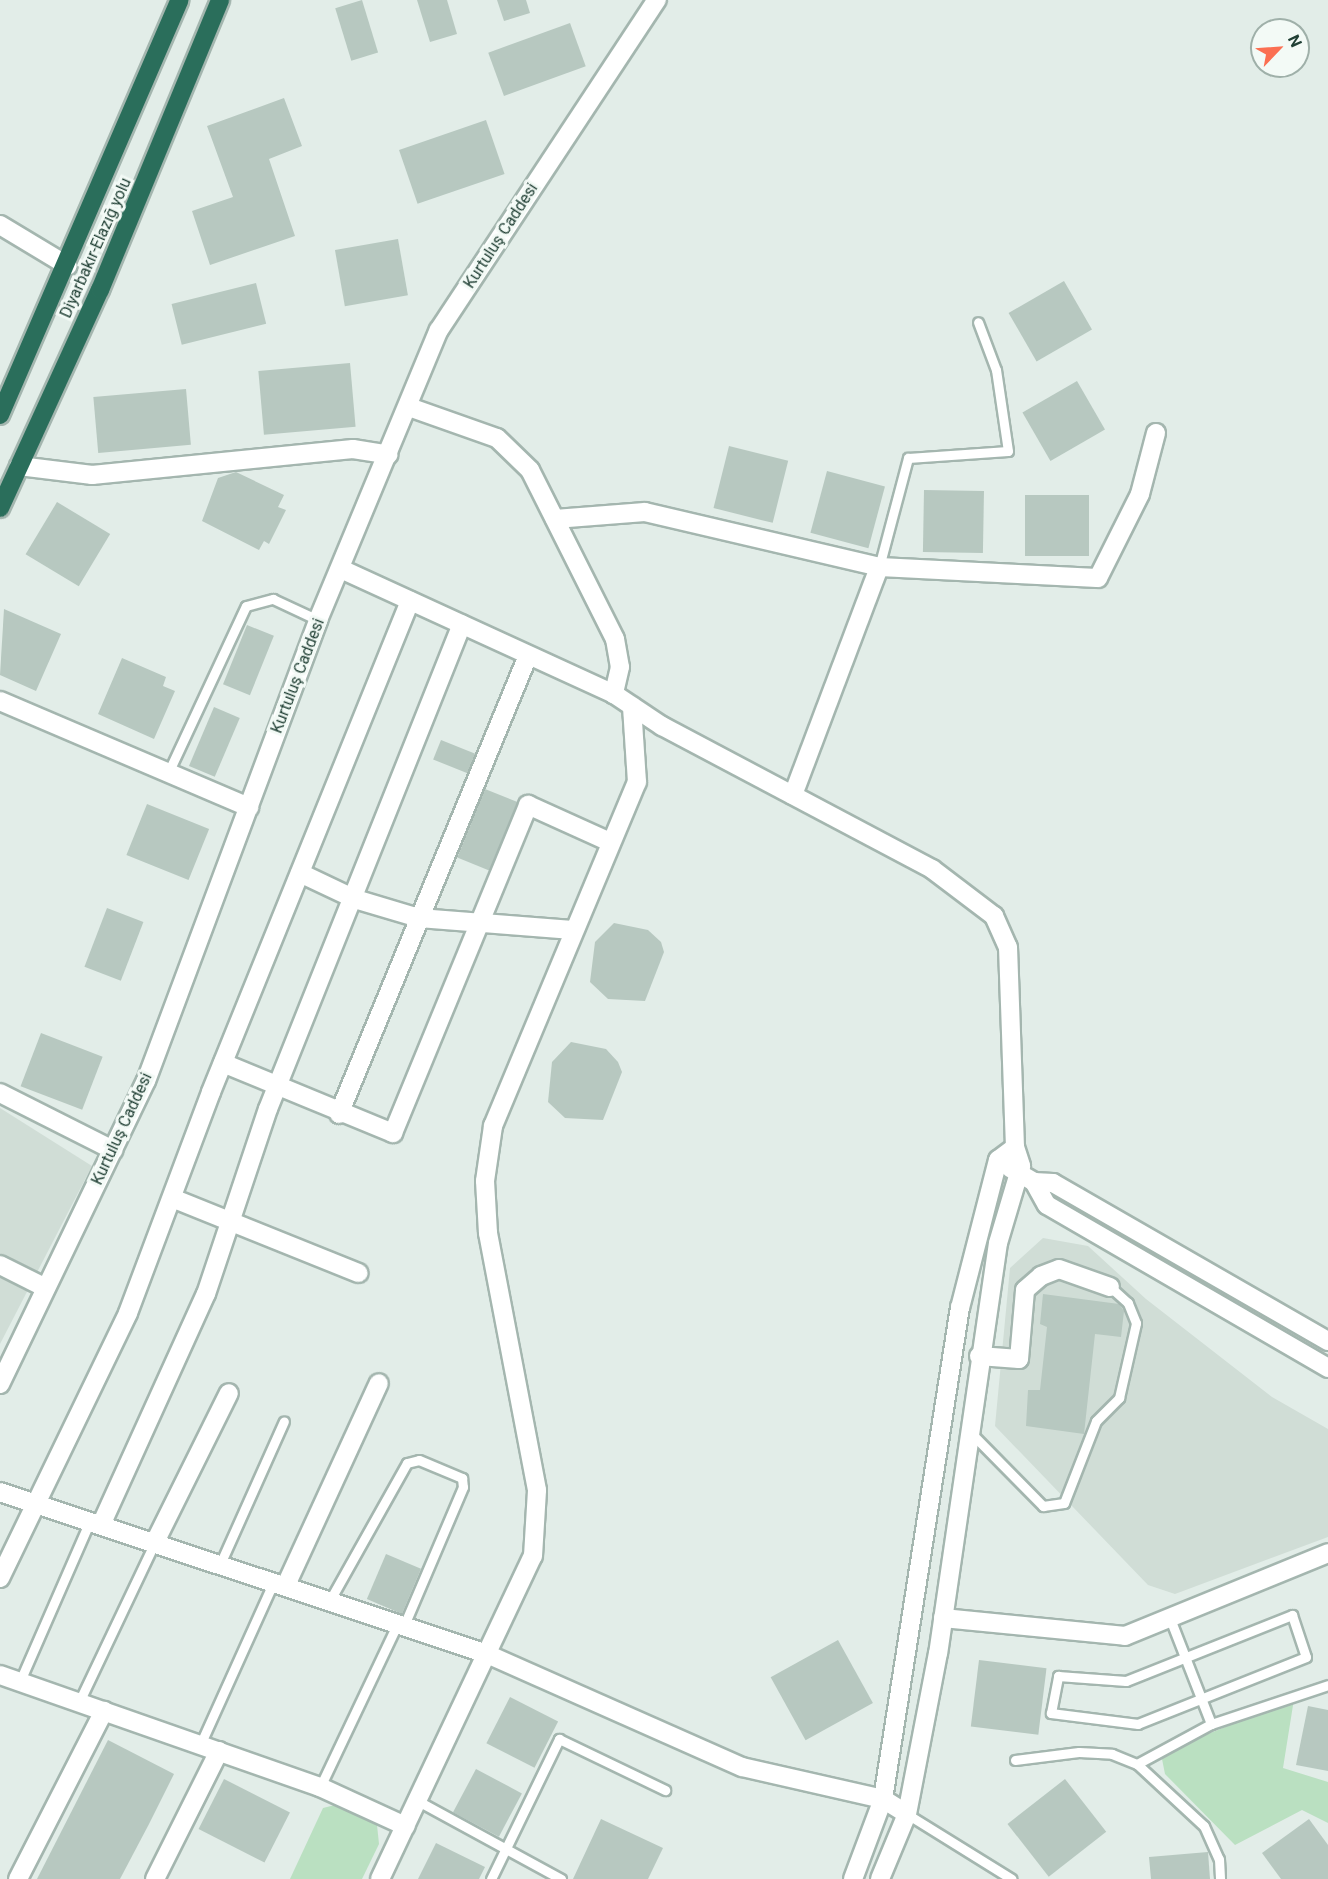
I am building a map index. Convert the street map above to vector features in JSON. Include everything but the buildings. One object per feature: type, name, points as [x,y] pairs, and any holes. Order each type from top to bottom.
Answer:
[{"type":"highway","name":"Diyarbakır-Elazığ yolu","points":[[0,415],[68,266],[180,0]]},
{"type":"highway","name":"Diyarbakır-Elazığ yolu","points":[[0,508],[105,280],[220,0]]},
{"type":"street","name":"Kurtuluş Caddesi","points":[[0,1384],[146,1081],[318,620],[440,330],[657,0]]},
{"type":"street","points":[[0,225],[68,266]]},
{"type":"street","points":[[408,406],[481,430],[511,448],[538,482],[615,639],[620,667],[614,694]]},
{"type":"street","points":[[555,519],[645,512],[879,567],[1098,578],[1140,494],[1156,433]]},
{"type":"street","points":[[19,466],[92,475],[353,449],[389,455]]},
{"type":"street","points":[[793,795],[879,567]]},
{"type":"street","points":[[341,569],[614,694],[793,795],[932,868],[994,916],[1008,947],[1015,1147],[1026,1178],[1047,1205],[1328,1368]]},
{"type":"street","points":[[0,1578],[108,1358],[223,1063],[410,600]]},
{"type":"street","points":[[96,1523],[206,1294],[277,1086],[355,899],[462,624]]},
{"type":"street","points":[[339,1114],[528,655]]},
{"type":"street","points":[[0,701],[249,807]]},
{"type":"street","points":[[380,1879],[533,1556],[537,1490],[488,1233],[485,1181],[493,1126],[573,930],[637,782],[632,706]]},
{"type":"street","points":[[223,1063],[339,1114],[393,1133],[482,926],[528,805],[610,842]]},
{"type":"street","points":[[300,873],[355,899],[419,918],[482,926],[573,930]]},
{"type":"street","points":[[0,1093],[113,1150]]},
{"type":"street","points":[[853,1879],[883,1799],[960,1308],[998,1160],[1015,1147]]},
{"type":"street","points":[[998,1160],[1026,1178],[1053,1183],[1328,1341]]},
{"type":"street","points":[[880,1879],[907,1814],[943,1618],[998,1244],[1026,1178]]},
{"type":"street","points":[[172,1198],[230,1219],[359,1273]]},
{"type":"street","points":[[0,1264],[46,1288]]},
{"type":"street","points":[[980,1356],[1019,1359],[1025,1290],[1041,1276],[1059,1269],[1110,1287]]},
{"type":"street","points":[[280,1583],[379,1383]]},
{"type":"street","points":[[155,1542],[228,1393]]},
{"type":"street","points":[[0,1492],[220,1562],[487,1654],[742,1767],[883,1799],[907,1814]]},
{"type":"street","points":[[943,1618],[1125,1636],[1169,1616],[1328,1553]]},
{"type":"street","points":[[0,1675],[320,1787],[405,1826]]},
{"type":"street","points":[[18,1879],[104,1711]]},
{"type":"street","points":[[155,1879],[219,1751]]},
{"type":"lane","points":[[879,567],[908,458],[1008,451],[996,370],[978,322]]},
{"type":"lane","points":[[168,773],[246,606],[273,599],[318,620]]},
{"type":"lane","points":[[969,1431],[1043,1506],[1064,1503],[1096,1421],[1119,1398],[1133,1334],[1133,1313],[1110,1287]]},
{"type":"lane","points":[[220,1562],[284,1421]]},
{"type":"lane","points":[[320,1787],[401,1624],[464,1487],[462,1478],[419,1460],[407,1463],[330,1600]]},
{"type":"lane","points":[[20,1681],[96,1523]]},
{"type":"lane","points":[[79,1702],[155,1542]]},
{"type":"lane","points":[[200,1744],[280,1583]]},
{"type":"lane","points":[[1292,1615],[1306,1657],[1200,1697],[1138,1724],[1051,1713],[1058,1676],[1126,1682],[1185,1658],[1292,1615]]},
{"type":"lane","points":[[1169,1616],[1211,1724]]},
{"type":"lane","points":[[1137,1764],[1211,1724],[1328,1685]]},
{"type":"lane","points":[[491,1879],[558,1739],[664,1790]]},
{"type":"lane","points":[[1015,1760],[1079,1752],[1112,1754],[1137,1764],[1204,1826],[1219,1859],[1220,1879]]},
{"type":"lane","points":[[418,1801],[561,1879]]},
{"type":"lane","points":[[907,1814],[1012,1879]]},
{"type":"shaded area","points":[[0,1108],[92,1166],[0,1344]]},
{"type":"shaded area","points":[[1043,1238],[1088,1246],[1146,1299],[1272,1397],[1328,1429],[1328,1537],[1175,1594],[1148,1585],[995,1426],[1010,1268]]},
{"type":"green space","points":[[1294,1699],[1283,1768],[1328,1782],[1328,1823],[1302,1810],[1235,1845],[1165,1774],[1162,1759],[1171,1749]]},
{"type":"green space","points":[[335,1805],[377,1825],[379,1844],[362,1879],[290,1879],[323,1808]]}]
